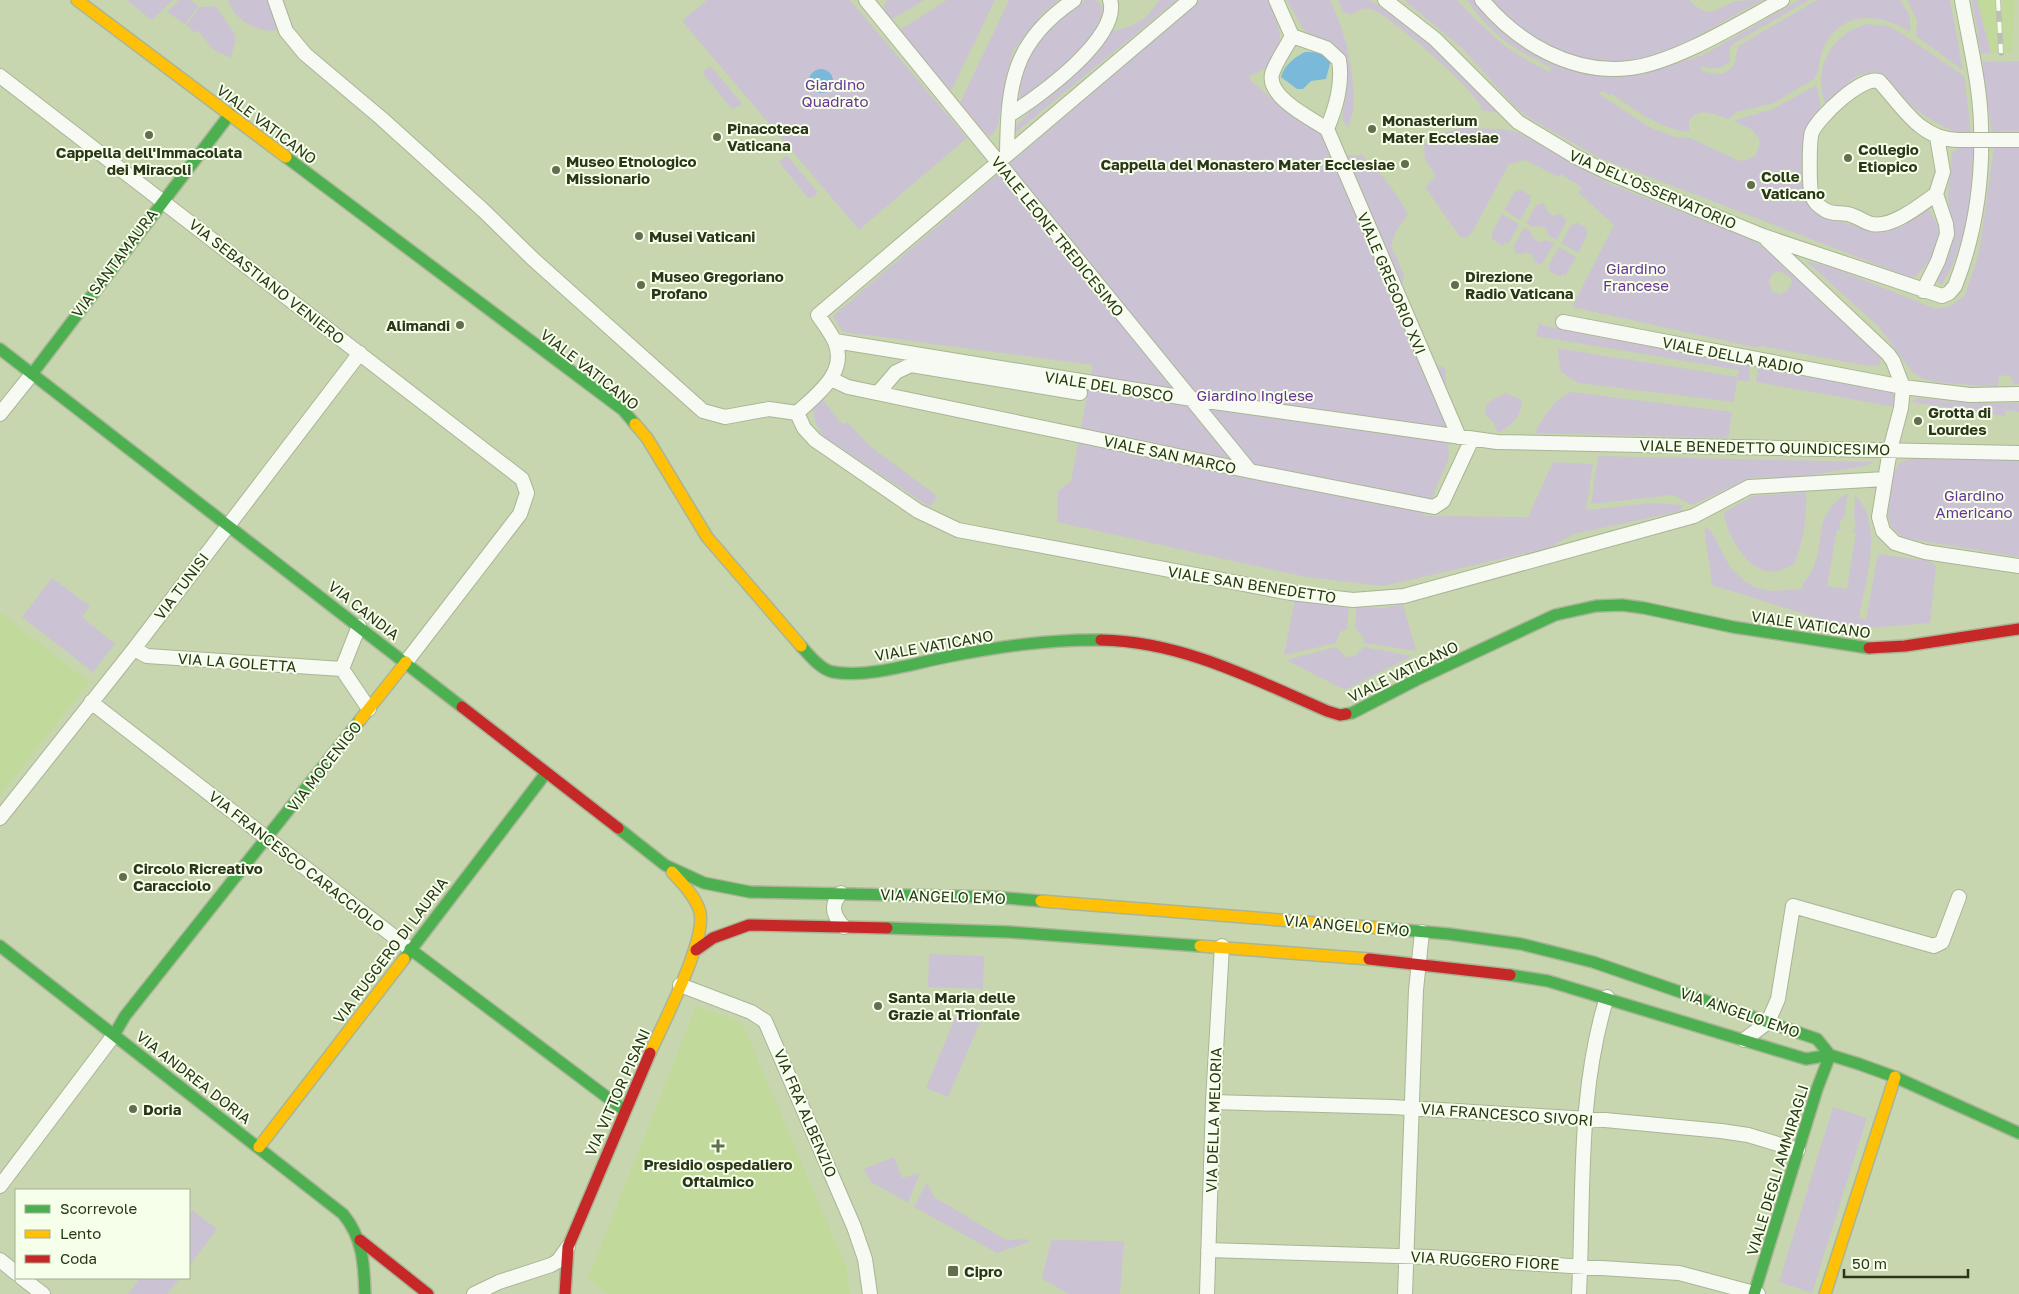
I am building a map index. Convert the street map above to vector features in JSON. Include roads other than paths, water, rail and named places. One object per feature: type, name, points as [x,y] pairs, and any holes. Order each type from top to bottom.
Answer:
[{"type":"main road","name":"VIALE VATICANO","points":[[76,0],[623,410],[644,433],[696,521],[726,561],[812,659],[831,672],[859,673],[1045,642],[1109,640],[1146,644],[1185,654],[1333,714],[1344,715],[1352,713],[1416,680],[1555,615],[1596,606],[1622,605],[1644,608],[1742,629],[1862,648],[1906,646],[2019,629]]},
{"type":"main road","name":"VIA SANTAMAURA","points":[[32,374],[163,199],[230,114]]},
{"type":"main road","name":"VIA CANDIA","points":[[0,349],[406,662],[546,774],[665,865],[700,882],[714,886]]},
{"type":"main road","name":"VIA MOCENIGO","points":[[114,1035],[125,1016],[406,662]]},
{"type":"main road","name":"VIA RUGGERO DI LAURIA","points":[[259,1147],[546,774]]},
{"type":"main road","name":"VIA VITTOR PISANI","points":[[565,1294],[568,1247],[624,1110],[696,950],[701,918],[700,910],[689,892],[665,865]]},
{"type":"main road","name":"VIA ANGELO EMO","points":[[714,886],[750,892],[994,896],[1422,932],[1512,943],[1556,952],[1619,970],[1817,1039],[1830,1055]]},
{"type":"main road","name":"VIA ANGELO EMO","points":[[696,950],[724,932],[749,925],[844,927],[1002,932],[1222,946],[1512,974],[1548,981],[1607,997],[1806,1059],[1830,1055],[1894,1077],[2019,1133]]},
{"type":"main road","name":"VIA ANDREA DORIA","points":[[0,946],[343,1214],[353,1226],[360,1240]]},
{"type":"main road","name":"VIA FRANCESCO CARACCIOLO","points":[[410,949],[624,1110]]},
{"type":"main road","name":"VIALE DEGLI AMMIRAGLI","points":[[1755,1294],[1798,1150],[1830,1055]]},
{"type":"main road","points":[[1825,1294],[1894,1077]]},
{"type":"main road","points":[[360,1240],[365,1294]]},
{"type":"main road","points":[[360,1240],[428,1294]]},
{"type":"street","points":[[275,0],[291,39],[314,62],[381,118],[484,211],[533,259],[703,411],[725,417],[769,409],[797,413],[827,385],[836,371],[837,350],[835,341],[818,315],[1190,0]]},
{"type":"street","points":[[1003,158],[1012,87],[1019,61],[1028,43],[1047,18],[1074,0]]},
{"type":"street","points":[[985,146],[1008,121],[1086,56],[1110,17],[1112,8],[1110,0]]},
{"type":"street","points":[[1276,0],[1292,36],[1326,48],[1339,60],[1341,77],[1338,94],[1326,129],[1300,112],[1279,95],[1273,87],[1272,76],[1292,36]]},
{"type":"street","name":"VIA DELL'OSSERVATORIO","points":[[1385,0],[1435,38],[1518,122],[1543,139],[1607,172],[1763,236],[1930,293]]},
{"type":"street","points":[[1482,0],[1518,36],[1563,59],[1594,69],[1631,68],[1667,57],[1708,40],[1782,0]]},
{"type":"street","points":[[1936,194],[1946,224],[1947,234],[1930,293],[1947,295],[1955,286],[1975,224],[1981,124],[1962,0]]},
{"type":"street","name":"VIALE LEONE TREDICESIMO","points":[[871,2],[985,146],[1003,158],[1250,471]]},
{"type":"street","name":"VIA SEBASTIANO VENIERO","points":[[0,76],[163,199],[515,472],[522,480],[527,493]]},
{"type":"street","points":[[1937,137],[1943,172],[1942,181],[1936,194],[1908,212],[1879,224],[1871,224],[1852,215],[1826,211],[1812,196],[1809,141],[1822,117],[1860,86],[1873,80],[1884,86],[1918,125],[1937,137],[1960,140],[2019,140]]},
{"type":"street","name":"VIALE GREGORIO XVI","points":[[1326,129],[1466,438]]},
{"type":"street","points":[[1763,236],[1888,354],[1893,361],[1903,387],[1901,408],[1885,479],[1879,523],[1883,531],[1895,543],[1925,552],[2019,566]]},
{"type":"street","name":"VIALE DELLA RADIO","points":[[1563,322],[1903,387],[1970,395],[2019,394]]},
{"type":"street","name":"VIALE DEL BOSCO","points":[[835,341],[1192,399],[1466,438],[1512,442]]},
{"type":"street","name":"VIA TUNISI","points":[[0,818],[134,649],[360,353]]},
{"type":"street","points":[[878,393],[896,372],[911,365],[1080,392]]},
{"type":"street","name":"VIA SANTAMAURA","points":[[0,414],[32,374]]},
{"type":"street","name":"VIALE SAN MARCO","points":[[831,379],[848,387],[1250,471],[1434,507],[1442,501],[1466,438]]},
{"type":"street","name":"VIALE SAN BENEDETTO","points":[[797,413],[804,428],[815,440],[918,511],[958,530],[1281,592],[1353,600],[1404,596],[1694,516],[1749,487],[1885,479]]},
{"type":"street","name":"VIALE BENEDETTO QUINDICESIMO","points":[[1512,442],[2019,453]]},
{"type":"street","name":"VIA MOCENIGO","points":[[406,662],[520,514],[527,493]]},
{"type":"street","points":[[359,626],[342,669],[369,709]]},
{"type":"street","name":"VIA LA GOLETTA","points":[[134,649],[147,656],[342,669]]},
{"type":"street","name":"VIA FRANCESCO CARACCIOLO","points":[[92,702],[410,949]]},
{"type":"street","points":[[841,893],[836,898],[834,909],[835,916],[844,927]]},
{"type":"street","points":[[1744,1040],[1768,1022],[1778,999],[1793,906],[1934,946],[1942,942],[1959,897]]},
{"type":"street","points":[[1405,1294],[1411,1108],[1418,965],[1422,932]]},
{"type":"street","name":"VIA DELLA MELORIA","points":[[1207,1294],[1213,1102],[1222,946]]},
{"type":"street","name":"VIA FRA' ALBENZIO","points":[[680,985],[755,1014],[768,1026],[854,1228],[865,1260],[870,1294]]},
{"type":"street","points":[[1579,1294],[1585,1119],[1591,1057],[1607,997]]},
{"type":"street","points":[[0,1186],[114,1035]]},
{"type":"street","name":"VIA FRANCESCO SIVORI","points":[[1213,1102],[1411,1108],[1585,1119],[1722,1131],[1748,1135],[1798,1150]]},
{"type":"street","points":[[474,1294],[499,1282],[551,1265],[558,1261],[568,1247]]},
{"type":"street","name":"VIA RUGGERO FIORE","points":[[1208,1250],[1406,1256],[1679,1272],[1755,1294]]},
{"type":"street","points":[[0,1260],[15,1272]]},
{"type":"street","points":[[23,1279],[43,1294]]},
{"type":"water","points":[[1305,52],[1319,53],[1331,60],[1326,79],[1311,81],[1303,89],[1297,89],[1281,77],[1290,62]]},
{"type":"water","points":[[821,69],[826,70],[832,76],[832,86],[826,92],[821,93],[816,92],[810,86],[809,81],[810,76],[816,70]]},
{"type":"railway","points":[[1998,0],[2001,53]]},
{"type":"place","name":"Monasterium Mater Ecclesiae","points":[[1372,129]]},
{"type":"place","name":"Cappella dell'Immacolata dei Miracoli","points":[[149,135]]},
{"type":"place","name":"Pinacoteca Vaticana","points":[[717,137]]},
{"type":"place","name":"Collegio Etiopico","points":[[1848,158]]},
{"type":"place","name":"Cappella del Monastero Mater Ecclesiae","points":[[1405,164]]},
{"type":"place","name":"Museo Etnologico Missionario","points":[[556,170]]},
{"type":"place","name":"Colle Vaticano","points":[[1751,185]]},
{"type":"place","name":"Musei Vaticani","points":[[639,236]]},
{"type":"place","name":"Museo Gregoriano Profano","points":[[641,285]]},
{"type":"place","name":"Direzione Radio Vaticana","points":[[1455,285]]},
{"type":"place","name":"Alimandi","points":[[460,325]]},
{"type":"place","name":"Grotta di Lourdes","points":[[1918,421]]},
{"type":"place","name":"Circolo Ricreativo Caracciolo","points":[[123,877]]},
{"type":"place","name":"Santa Maria delle Grazie al Trionfale","points":[[878,1006]]},
{"type":"place","name":"Doria","points":[[133,1109]]},
{"type":"place","name":"Presidio ospedaliero Oftalmico","points":[[718,1146]]},
{"type":"place","name":"Cipro","points":[[953,1271]]},
{"type":"park label","name":"Giardino Quadrato","points":[[835,92]]},
{"type":"park label","name":"Giardino Francese","points":[[1636,276]]},
{"type":"park label","name":"Giardino Inglese","points":[[1255,395]]},
{"type":"park label","name":"Giardino Americano","points":[[1974,504]]}]
